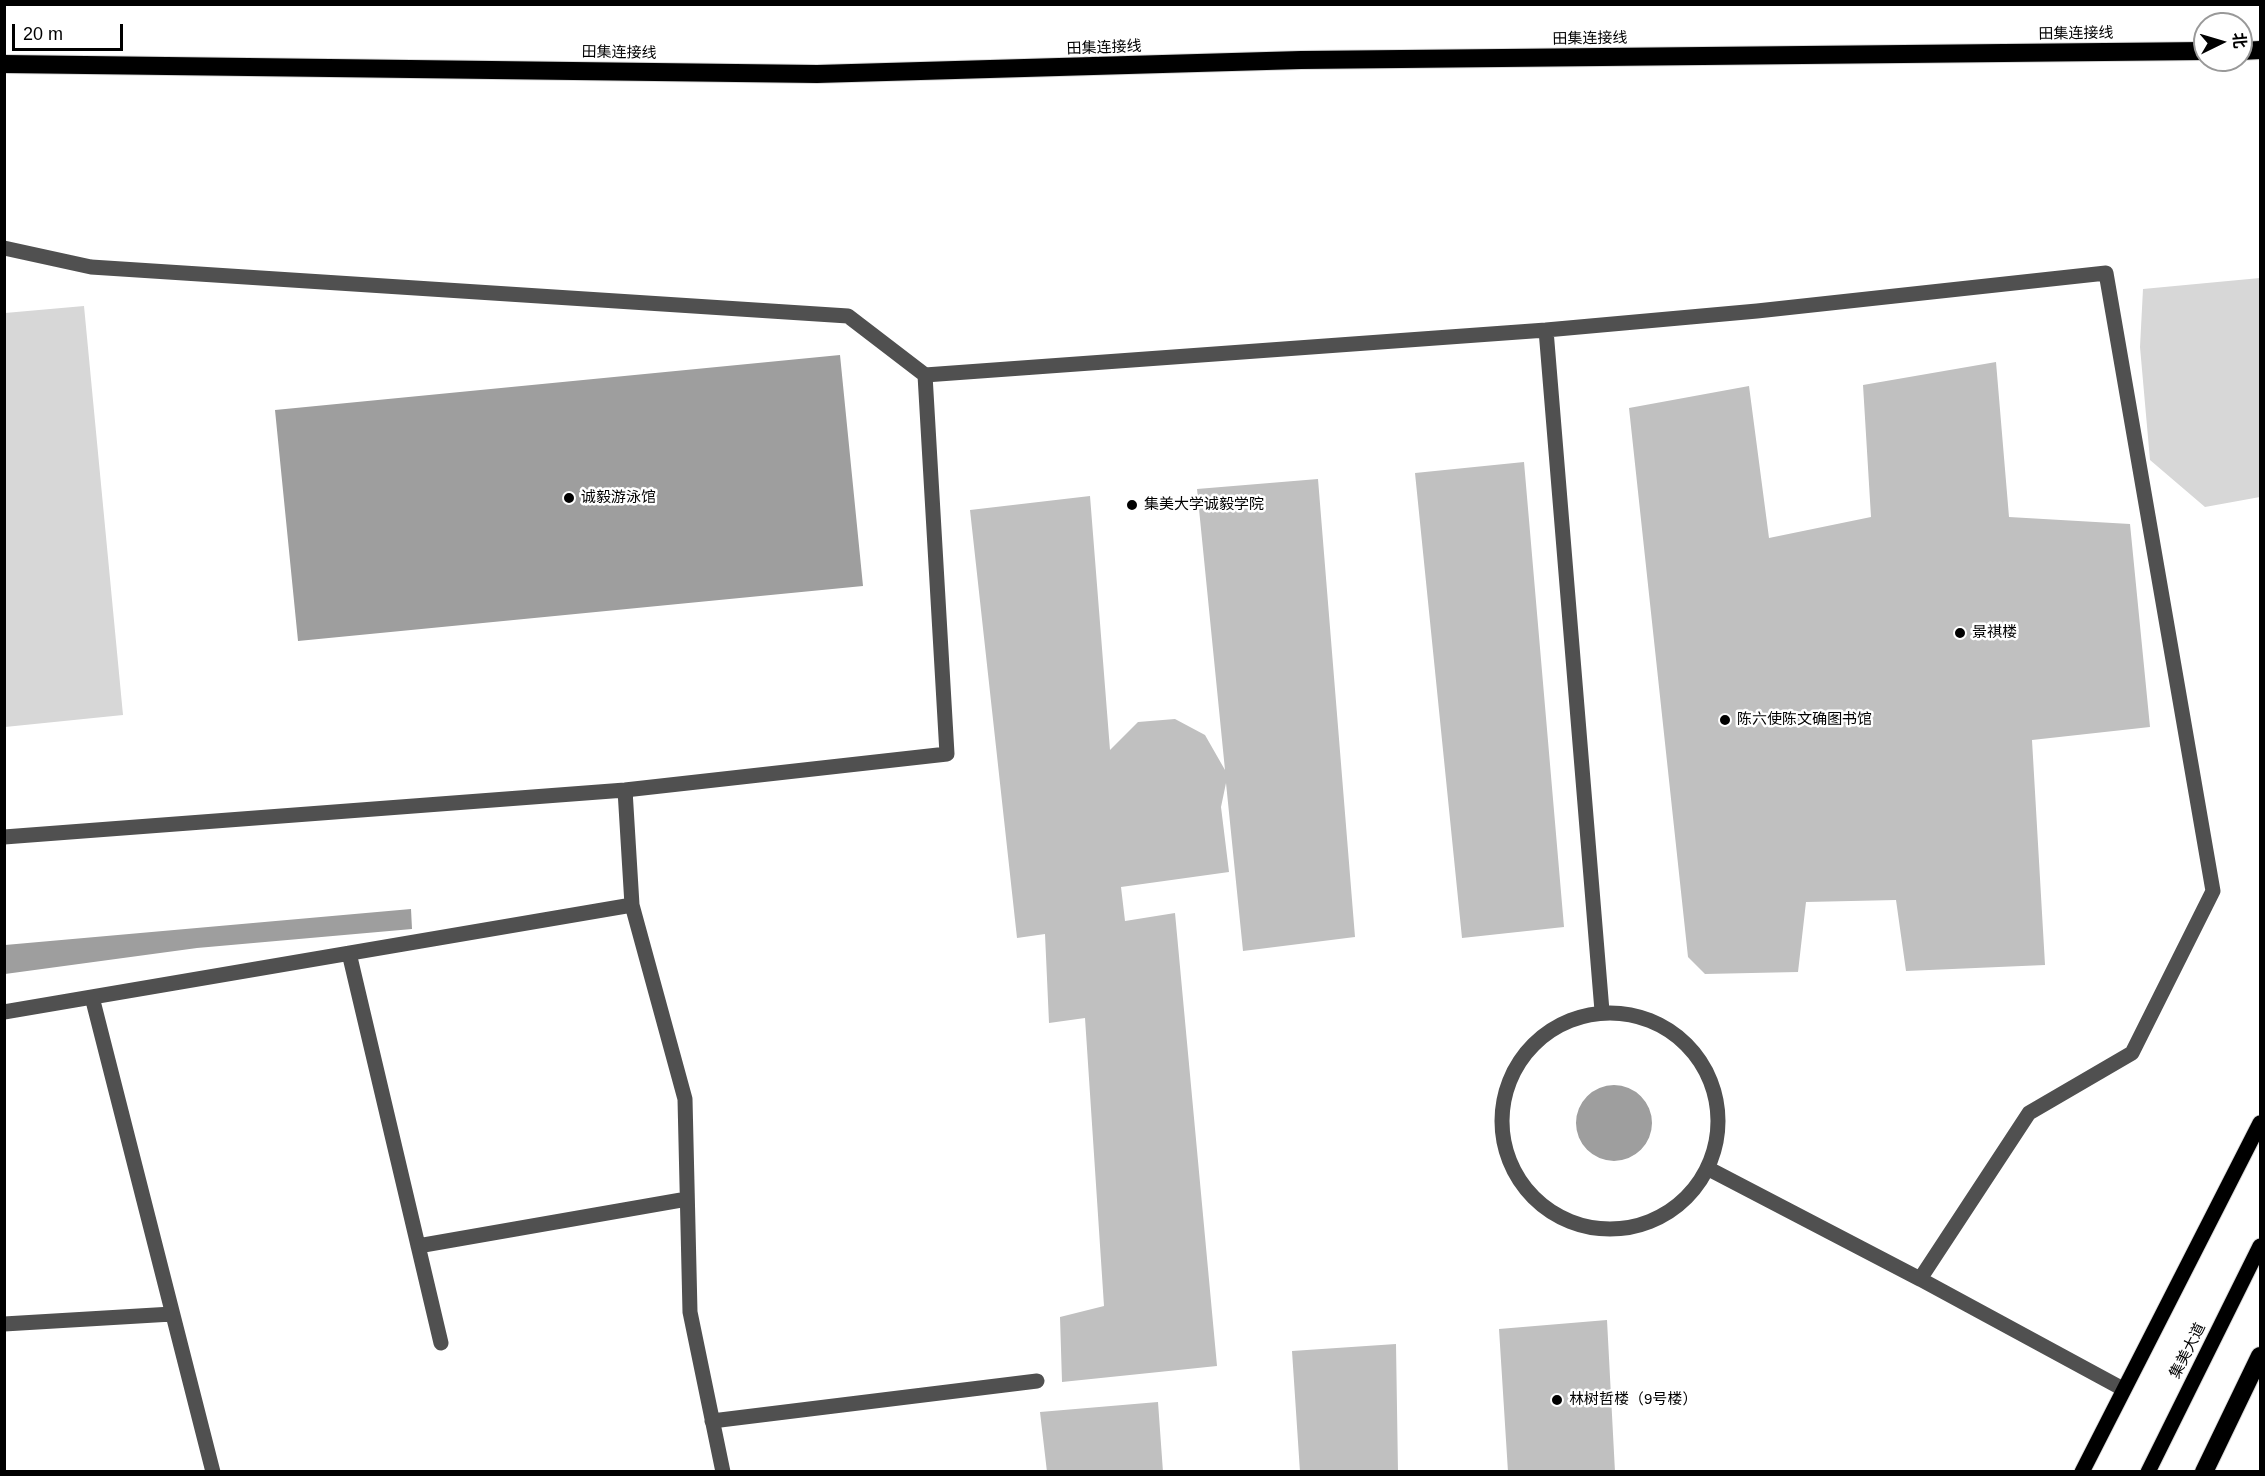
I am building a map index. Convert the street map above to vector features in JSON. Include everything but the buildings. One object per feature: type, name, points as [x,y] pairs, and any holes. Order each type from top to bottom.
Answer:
[{"type":"highway","name":"田集连接线","points":[[4,64],[817,74],[1301,60],[2193,51]]},
{"type":"highway","points":[[2204,1472],[2260,1356]]},
{"type":"main road","points":[[2082,1472],[2260,1124]]},
{"type":"main road","name":"集美大道","points":[[2148,1472],[2260,1246]]},
{"type":"street","points":[[4,248],[91,267],[848,316],[925,375],[1546,330],[1757,311],[2106,273],[2213,891],[2132,1053],[2029,1113],[1920,1279]]},
{"type":"street","points":[[1546,330],[1602,1011]]},
{"type":"street","points":[[4,837],[625,790],[947,754],[925,375]]},
{"type":"street","points":[[625,790],[632,905],[685,1099],[690,1312],[723,1472]]},
{"type":"street","points":[[4,1012],[632,905]]},
{"type":"street","points":[[349,953],[441,1343]]},
{"type":"street","points":[[92,997],[213,1472]]},
{"type":"street","points":[[1602,1011],[1648,1018],[1686,1042],[1711,1080],[1720,1125],[1709,1169],[1681,1205],[1640,1227],[1595,1230],[1552,1214],[1519,1182],[1502,1140],[1503,1094],[1524,1053],[1559,1024],[1602,1011]]},
{"type":"street","points":[[1709,1169],[1920,1279],[2123,1389]]},
{"type":"street","points":[[418,1246],[687,1199]]},
{"type":"street","points":[[4,1324],[172,1314]]},
{"type":"street","points":[[712,1421],[1037,1381]]},
{"type":"shaded area","points":[[2260,278],[2260,497],[2205,507],[2150,460],[2140,347],[2143,289]]},
{"type":"shaded area","points":[[84,306],[123,715],[5,727],[5,313]]},
{"type":"shaded area","name":"诚毅游泳馆","points":[[840,355],[863,586],[298,641],[275,410]]},
{"type":"shaded area","points":[[411,909],[412,929],[197,948],[5,974],[5,945]]},
{"type":"shaded area","points":[[1607,1085],[1621,1085],[1635,1091],[1646,1102],[1652,1116],[1649,1138],[1641,1150],[1621,1161],[1607,1161],[1593,1155],[1582,1144],[1576,1130],[1576,1116],[1582,1102],[1593,1091]]},
{"type":"place","name":"诚毅游泳馆","points":[[569,498]]},
{"type":"place","name":"集美大学诚毅学院","points":[[1132,505]]},
{"type":"place","name":"景祺楼","points":[[1960,633]]},
{"type":"place","name":"陈六使陈文确图书馆","points":[[1725,720]]},
{"type":"place","name":"林树哲楼（9号楼）","points":[[1557,1400]]}]
